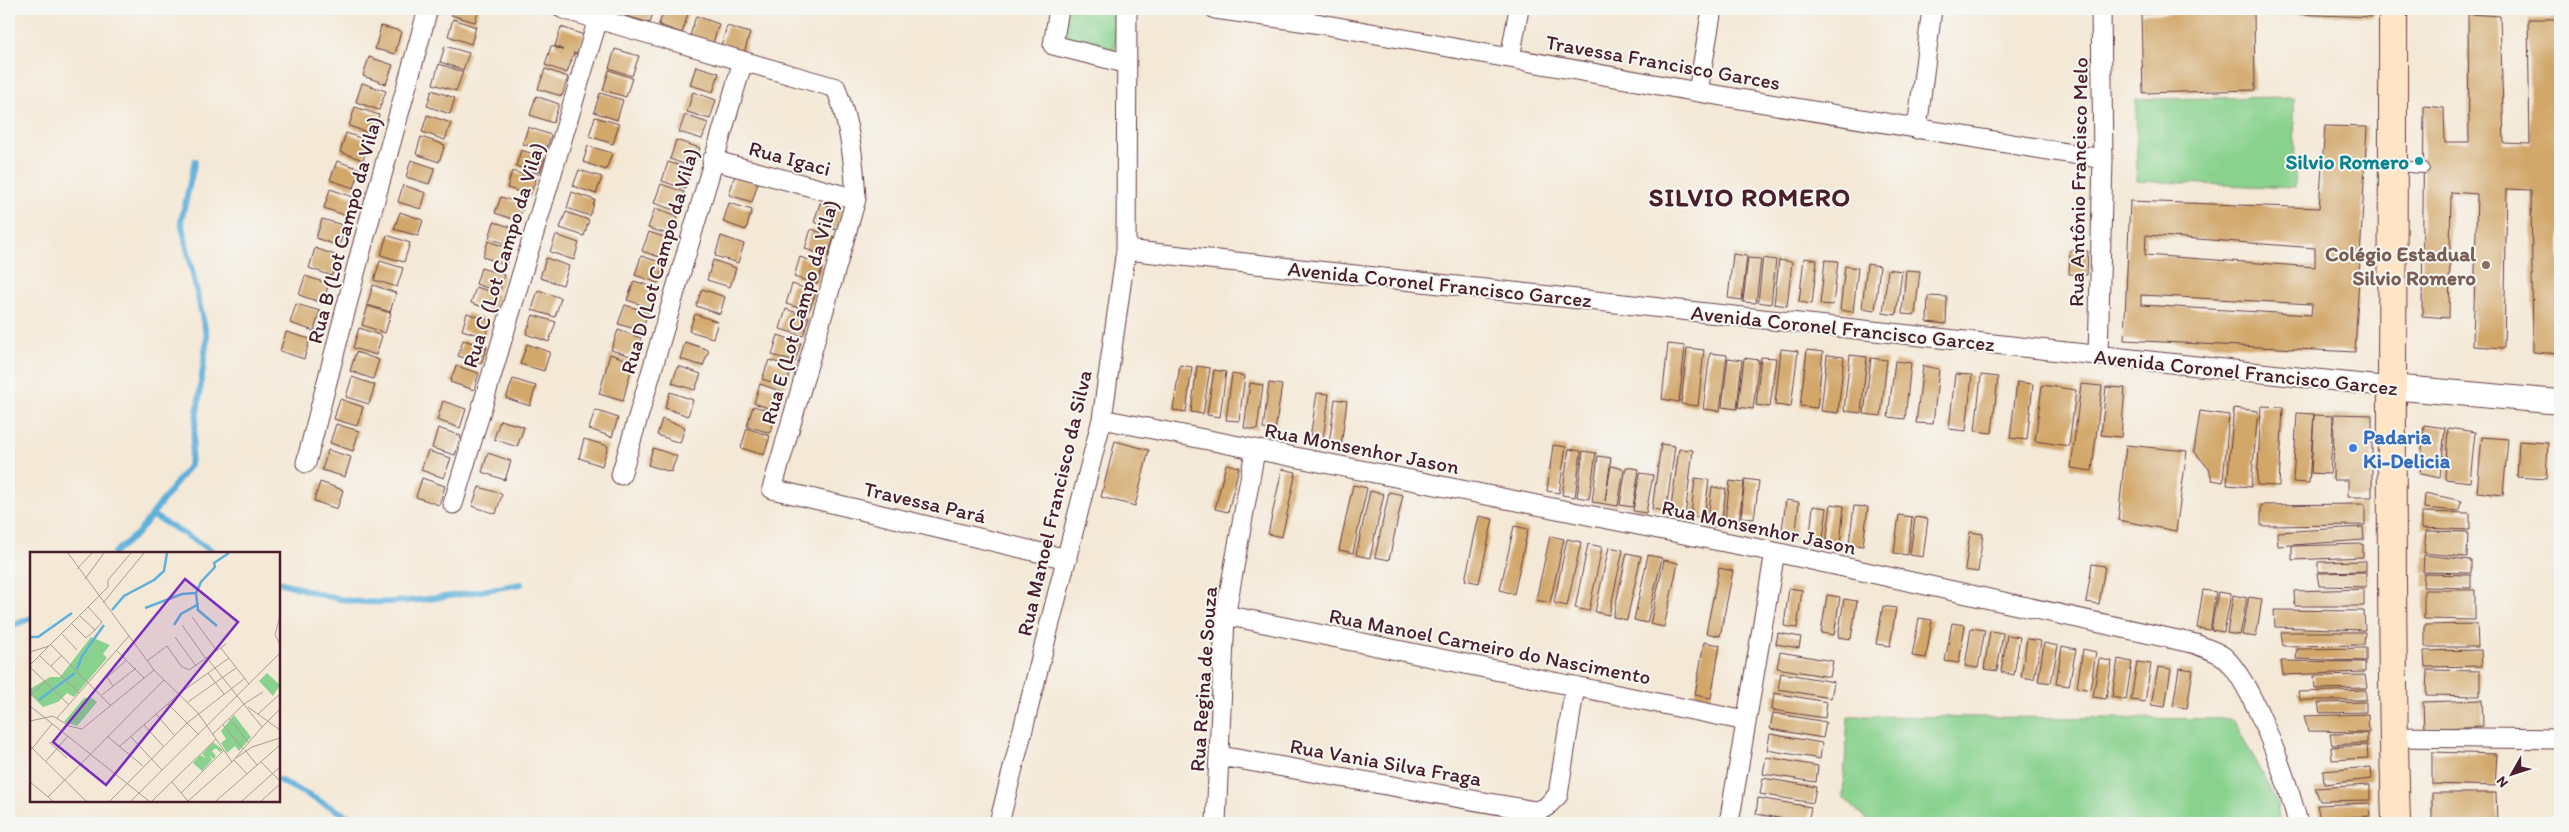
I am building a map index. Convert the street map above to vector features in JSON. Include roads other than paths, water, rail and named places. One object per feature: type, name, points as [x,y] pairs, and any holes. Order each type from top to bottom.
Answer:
[{"type":"main road","points":[[2393,9],[2394,166],[2391,387],[2396,823]]},
{"type":"street","name":"Rua B (Lot Campo da Vila)","points":[[306,463],[360,254],[428,9]]},
{"type":"street","points":[[1058,9],[1053,44],[1125,63]]},
{"type":"street","name":"Rua Manoel Francisco da Silva","points":[[999,823],[1102,419],[1126,250],[1125,63],[1127,9]]},
{"type":"street","name":"Travessa Francisco Garces","points":[[1214,9],[1322,16],[1510,58],[1698,92],[2103,159]]},
{"type":"street","points":[[1510,58],[1519,9]]},
{"type":"street","points":[[1698,92],[1712,9]]},
{"type":"street","points":[[1916,129],[1932,9]]},
{"type":"street","name":"Rua Antônio Francisco Melo","points":[[2098,356],[2103,159],[2101,9]]},
{"type":"street","points":[[574,10],[598,19],[742,61]]},
{"type":"street","name":"Rua C (Lot Campo da Vila)","points":[[454,504],[598,19]]},
{"type":"street","name":"Rua E (Lot Campo da Vila)","points":[[742,61],[836,88],[845,112],[854,156],[856,199],[772,489]]},
{"type":"street","name":"Rua D (Lot Campo da Vila)","points":[[621,475],[742,61]]},
{"type":"street","name":"Rua Igaci","points":[[712,160],[856,199]]},
{"type":"street","name":"Avenida Coronel Francisco Garcez","points":[[1126,250],[2098,356],[2391,387],[2560,402]]},
{"type":"street","name":"Rua Monsenhor Jason","points":[[1102,419],[1255,451],[1775,552],[2196,644],[2223,656],[2242,679],[2261,720],[2293,803],[2298,823]]},
{"type":"street","name":"Rua Regina de Souza","points":[[1216,823],[1225,615],[1255,451]]},
{"type":"street","name":"Travessa Pará","points":[[772,489],[1067,559]]},
{"type":"street","points":[[1728,823],[1775,552]]},
{"type":"street","name":"Rua Manoel Carneiro do Nascimento","points":[[1225,615],[1746,721]]},
{"type":"street","name":"Rua Vania Silva Fraga","points":[[1220,756],[1535,811],[1545,808],[1558,795],[1575,686]]},
{"type":"street","points":[[2394,737],[2560,739]]},
{"type":"lane","points":[[2394,166],[2424,168]]},
{"type":"waterway","points":[[115,552],[138,533],[190,465],[207,338],[181,221],[195,161]]},
{"type":"waterway","points":[[152,515],[214,552]]},
{"type":"waterway","points":[[280,582],[321,595],[365,602],[443,597],[521,584]]},
{"type":"waterway","points":[[9,627],[30,618]]},
{"type":"waterway","points":[[280,781],[361,823]]},
{"type":"place","name":"Silvio Romero","points":[[2419,161]]},
{"type":"place","name":"Colégio Estadual Silvio Romero","points":[[2486,265]]},
{"type":"place","name":"Padaria Ki-Delicia","points":[[2353,448]]},
{"type":"district","name":"SILVIO ROMERO","points":[[1750,197]]}]
